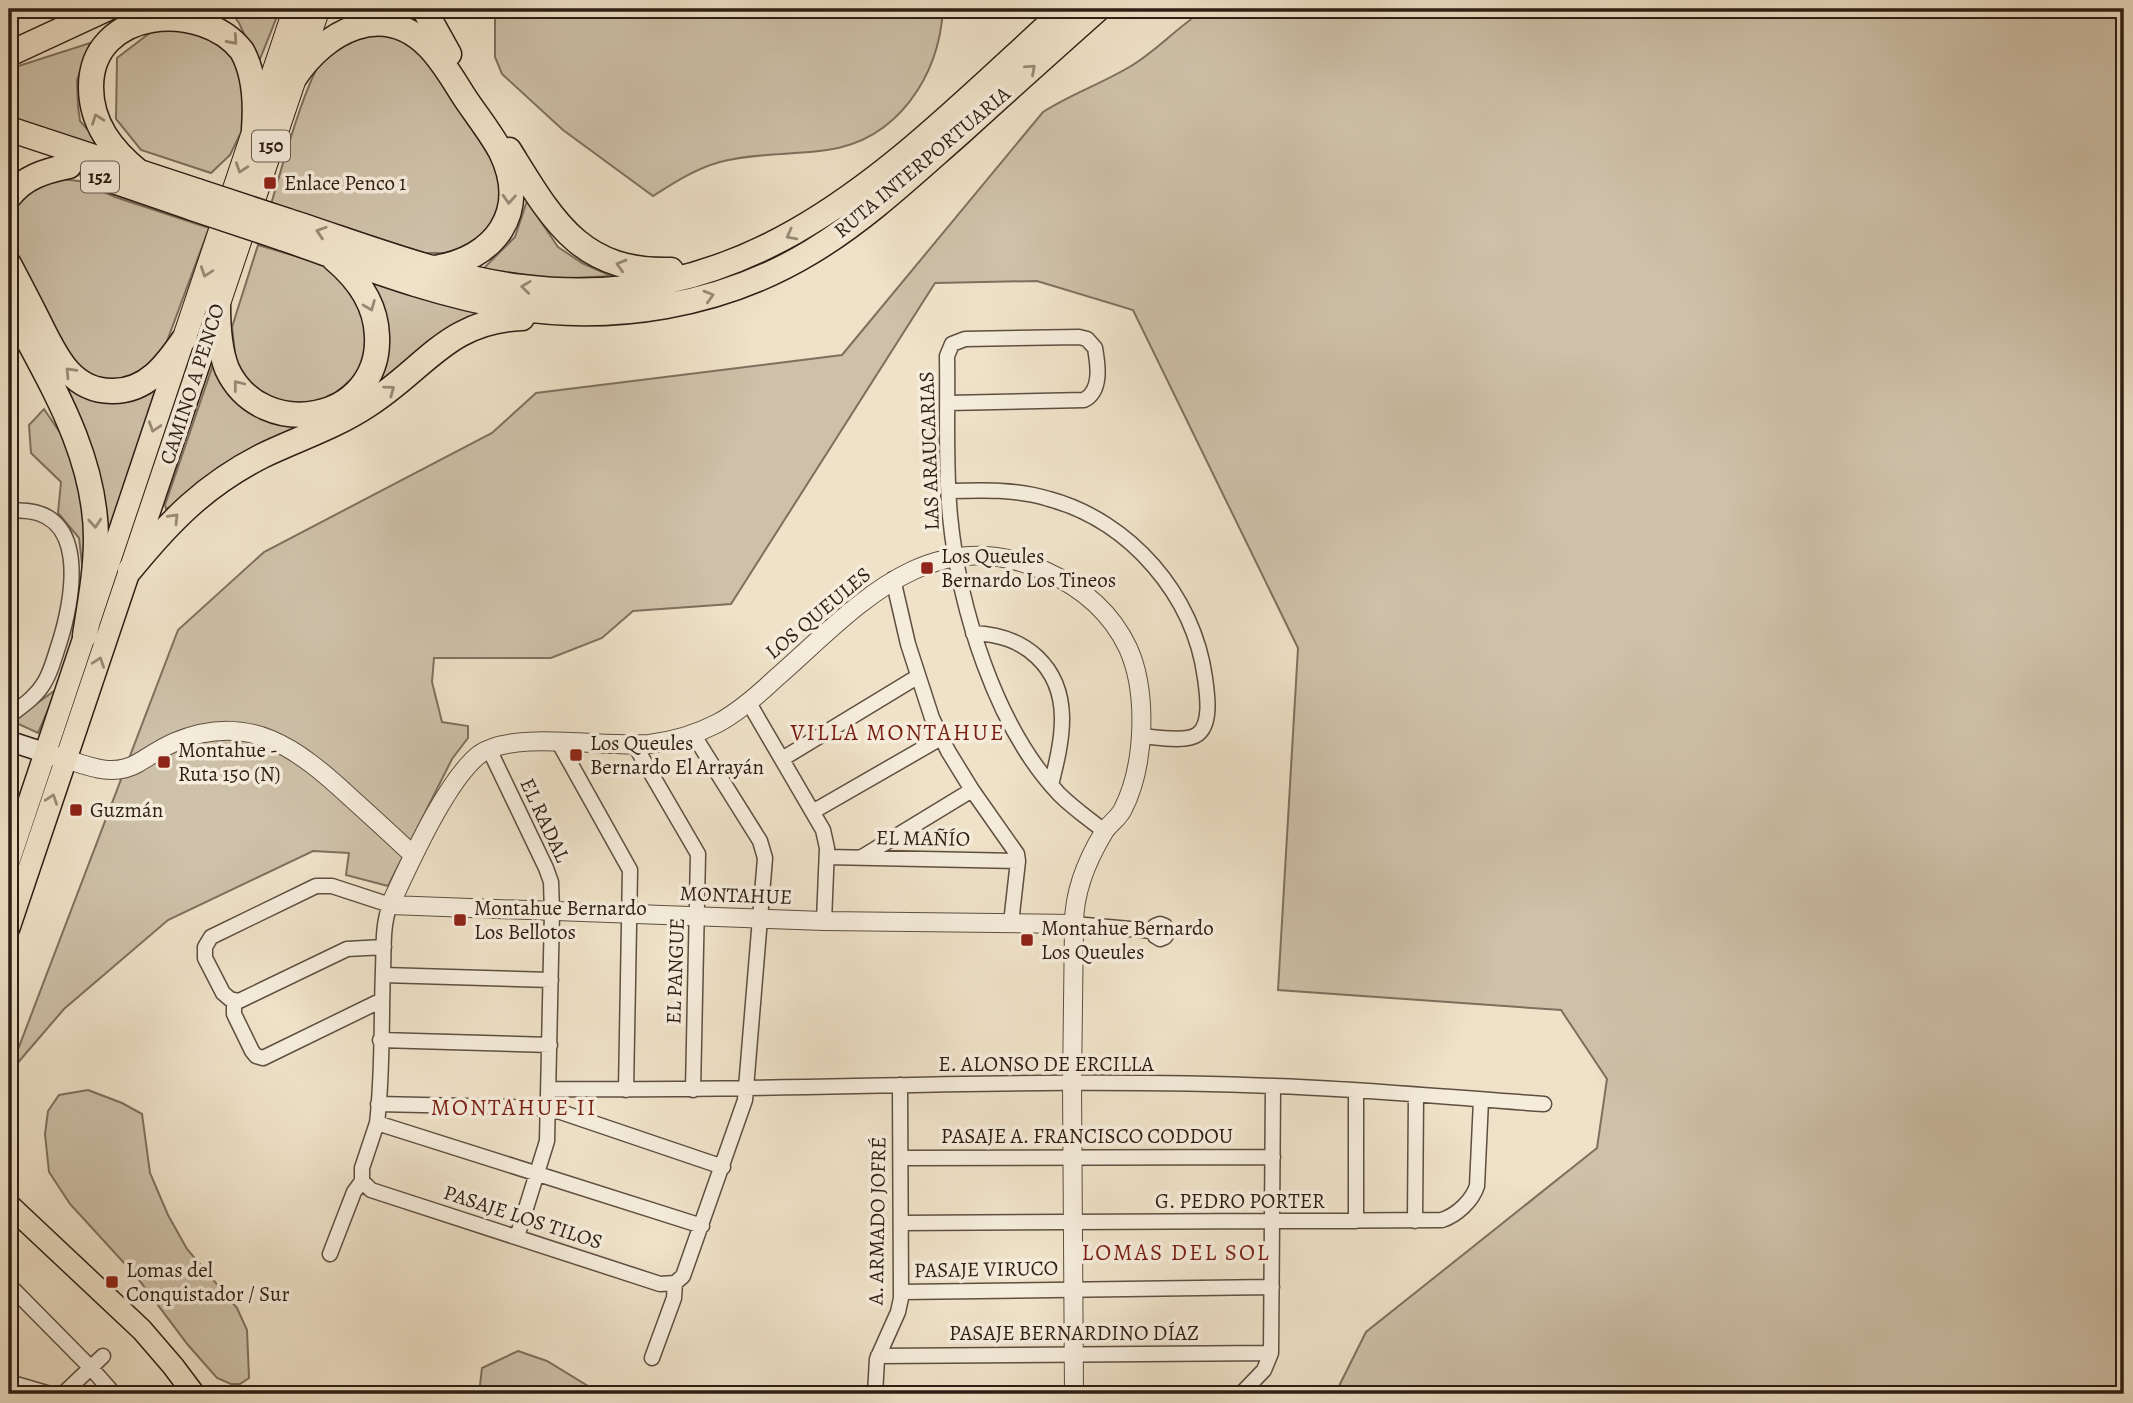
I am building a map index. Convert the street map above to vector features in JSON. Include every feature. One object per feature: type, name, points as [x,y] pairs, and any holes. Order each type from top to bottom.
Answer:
[{"type":"highway","points":[[9,54],[106,9]]},
{"type":"highway","name":"CAMINO A PENCO","points":[[218,305],[254,129],[295,9]]},
{"type":"highway","name":"CAMINO A PENCO","points":[[184,339],[295,77],[318,9]]},
{"type":"highway","points":[[424,9],[544,206],[574,240],[596,256],[634,269],[684,270],[737,261]]},
{"type":"highway","name":"RUTA INTERPORTUARIA","points":[[285,230],[432,268],[521,287],[597,290],[677,280],[737,261],[810,225],[871,181],[1066,9]]},
{"type":"highway","name":"RUTA INTERPORTUARIA","points":[[285,230],[328,254],[448,294],[511,307],[569,313],[632,311],[710,296],[767,274],[809,253],[855,222],[894,192],[1097,9]]},
{"type":"highway","points":[[139,172],[118,153],[102,132],[93,110],[91,89],[93,68],[99,51],[117,30],[134,19],[166,12],[189,14],[211,21],[228,33],[242,50],[250,70],[255,99],[254,129]]},
{"type":"highway","points":[[295,77],[328,40],[347,29],[368,23],[387,24],[404,29],[421,39],[435,54],[500,152],[508,173],[510,192],[506,221],[490,245],[466,260],[432,268]]},
{"type":"highway","name":"152","points":[[9,129],[139,172],[194,199]]},
{"type":"highway","name":"152","points":[[9,147],[194,199]]},
{"type":"highway","points":[[9,197],[32,177],[69,166]]},
{"type":"highway","points":[[194,199],[285,230]]},
{"type":"highway","points":[[218,305],[223,357],[231,376],[245,393],[264,407],[284,413],[304,415],[333,408],[350,398],[364,384],[373,367],[378,340],[375,317],[367,296],[352,276],[328,254]]},
{"type":"highway","points":[[9,264],[59,361],[74,378],[89,387],[113,391],[139,386],[157,374],[184,339]]},
{"type":"highway","points":[[9,303],[69,421],[89,476],[95,517],[96,557],[85,635]]},
{"type":"highway","points":[[130,570],[168,524],[214,484],[256,460],[366,407],[462,332],[494,320],[569,313]]},
{"type":"main road","name":"CAMINO A PENCO","points":[[9,928],[218,305]]},
{"type":"main road","name":"CAMINO A PENCO","points":[[9,861],[184,339]]},
{"type":"main road","points":[[9,741],[66,759]]},
{"type":"main road","points":[[9,1205],[142,1331],[194,1394]]},
{"type":"main road","points":[[9,1224],[134,1342],[177,1394]]},
{"type":"street","name":"LAS ARAUCARIAS","points":[[948,403],[1081,401],[1091,396],[1097,384],[1095,348],[1091,341],[1083,337],[965,339],[952,344],[947,356],[949,491],[956,557],[973,633],[1009,719],[1051,785],[1069,804],[1104,831]]},
{"type":"street","points":[[949,491],[1016,492],[1073,507],[1120,534],[1163,578],[1183,611],[1199,649],[1207,691],[1206,719],[1200,733],[1191,738],[1141,736]]},
{"type":"street","points":[[9,511],[26,510],[41,514],[60,530],[68,545],[73,570],[69,604],[48,676],[30,700],[9,716]]},
{"type":"street","name":"LOS QUEULES","points":[[489,749],[514,742],[634,744],[693,734],[722,721],[749,703],[871,595],[893,579],[923,565],[956,557],[997,558],[1029,565],[1068,582],[1098,606],[1122,638],[1134,665],[1141,697],[1141,736],[1135,770],[1123,810],[1104,831],[1079,886],[1074,924],[1074,1394]]},
{"type":"street","points":[[893,579],[917,677],[941,738],[972,790],[1015,850],[1018,861],[1011,923]]},
{"type":"street","points":[[973,633],[998,635],[1020,644],[1042,662],[1053,676],[1060,693],[1063,720],[1051,785]]},
{"type":"street","points":[[782,759],[917,677]]},
{"type":"street","points":[[749,703],[823,830],[827,857],[824,921]]},
{"type":"street","points":[[66,759],[100,770],[120,770],[190,737],[220,731],[254,733],[277,741],[310,762],[413,855]]},
{"type":"street","points":[[652,1358],[674,1298],[675,1283],[685,1273],[743,1111],[765,858],[762,845],[693,734]]},
{"type":"street","points":[[814,811],[941,738]]},
{"type":"street","points":[[559,743],[628,864],[631,875],[626,1090]]},
{"type":"street","name":"EL PANGUE","points":[[634,744],[696,848],[699,859],[693,1090]]},
{"type":"street","points":[[330,1254],[354,1192],[362,1181],[361,1172],[377,1122],[384,947],[390,905],[413,855],[455,782],[475,759],[489,749]]},
{"type":"street","name":"EL RADAL","points":[[489,749],[549,876],[552,912],[547,1141],[517,1237]]},
{"type":"street","points":[[861,857],[972,790]]},
{"type":"street","name":"EL MAÑÍO","points":[[827,857],[1018,861]]},
{"type":"street","points":[[384,947],[347,949],[244,1000],[234,1000],[223,993],[205,958],[205,947],[211,937],[310,888],[323,885],[390,905]]},
{"type":"street","name":"MONTAHUE","points":[[390,905],[824,921],[1074,924]]},
{"type":"street","points":[[1074,924],[1153,931]]},
{"type":"street","points":[[383,975],[551,980]]},
{"type":"street","points":[[234,1000],[233,1011],[252,1051],[263,1058],[382,1000]]},
{"type":"street","points":[[380,1040],[550,1045]]},
{"type":"street","name":"E. ALONSO DE ERCILLA","points":[[549,1089],[693,1090],[1072,1084],[1273,1086],[1544,1104]]},
{"type":"street","name":"A. ARMADO JOFRÉ","points":[[875,1394],[878,1356],[898,1312],[901,1292],[900,1085]]},
{"type":"street","points":[[1241,1394],[1264,1370],[1270,1353],[1273,1086]]},
{"type":"street","points":[[1356,1091],[1356,1222]]},
{"type":"street","points":[[1415,1221],[1416,1095]]},
{"type":"street","name":"G. PEDRO PORTER","points":[[901,1223],[1356,1222],[1446,1219],[1474,1195],[1478,1181],[1481,1100]]},
{"type":"street","points":[[378,1104],[549,1108],[723,1167]]},
{"type":"street","points":[[377,1122],[702,1226]]},
{"type":"street","name":"PASAJE A. FRANCISCO CODDOU","points":[[901,1158],[1273,1157]]},
{"type":"street","name":"PASAJE LOS TILOS","points":[[362,1181],[371,1189],[660,1284],[675,1283]]},
{"type":"street","name":"PASAJE VIRUCO","points":[[901,1292],[1272,1287]]},
{"type":"street","points":[[14,1290],[114,1394]]},
{"type":"street","name":"PASAJE BERNARDINO DÍAZ","points":[[878,1356],[1270,1353]]},
{"type":"street","points":[[63,1394],[103,1356]]},
{"type":"street","points":[[9,1382],[50,1394]]},
{"type":"shaded area","points":[[229,9],[280,9],[258,64],[239,23]]},
{"type":"shaded area","points":[[495,9],[943,9],[940,34],[923,80],[894,119],[875,133],[852,144],[827,150],[720,162],[694,172],[653,196],[563,130],[502,74],[495,57]]},
{"type":"shaded area","points":[[1206,9],[2124,9],[2124,1394],[1335,1394],[1366,1332],[1597,1148],[1607,1079],[1561,1010],[1278,990],[1298,648],[1133,310],[1037,281],[935,283],[731,604],[633,611],[602,638],[551,658],[434,658],[432,682],[442,722],[468,726],[468,738],[452,759],[388,886],[346,875],[349,853],[313,851],[168,920],[64,1009],[9,1073],[178,630],[264,552],[492,433],[536,393],[842,355],[1043,112],[1131,66]]},
{"type":"shaded area","points":[[155,29],[209,29],[240,62],[246,122],[230,155],[211,173],[141,150],[116,119],[117,58]]},
{"type":"shaded area","points":[[367,32],[412,42],[493,153],[503,202],[484,240],[447,253],[424,253],[271,204],[304,100],[320,63],[332,50]]},
{"type":"shaded area","points":[[90,43],[77,80],[78,107],[80,121],[102,145],[100,148],[9,116],[9,69]]},
{"type":"shaded area","points":[[60,179],[79,181],[115,197],[209,228],[163,352],[129,384],[78,373],[15,255],[9,238],[9,219],[15,203],[41,182]]},
{"type":"shaded area","points":[[527,201],[558,247],[582,263],[611,276],[554,279],[483,269],[515,237]]},
{"type":"shaded area","points":[[258,245],[329,266],[366,311],[364,368],[327,401],[280,403],[253,388],[236,362],[232,327]]},
{"type":"shaded area","points":[[373,282],[486,311],[369,399],[389,343],[387,324],[376,298]]},
{"type":"shaded area","points":[[51,359],[66,381],[161,380],[108,539]]},
{"type":"shaded area","points":[[215,359],[219,368],[317,423],[166,509],[165,505]]},
{"type":"shaded area","points":[[44,409],[69,446],[89,523],[82,595],[79,538],[58,513],[61,482],[31,453],[29,425]]},
{"type":"shaded area","points":[[57,689],[38,733],[12,721]]},
{"type":"shaded area","points":[[88,1090],[142,1114],[150,1173],[168,1215],[187,1249],[237,1308],[247,1330],[249,1378],[240,1384],[231,1384],[217,1378],[188,1345],[136,1276],[70,1204],[49,1172],[45,1134],[48,1111],[59,1095]]},
{"type":"shaded area","points":[[518,1351],[547,1361],[601,1394],[479,1394],[482,1368]]},
{"type":"place","name":"Enlace Penco 1","points":[[270,183]]},
{"type":"place","name":"Los Queules Bernardo Los Tineos","points":[[927,568]]},
{"type":"place","name":"Los Queules Bernardo El Arrayán","points":[[576,755]]},
{"type":"place","name":"Montahue - Ruta 150 (N)","points":[[164,762]]},
{"type":"place","name":"Guzmán","points":[[76,810]]},
{"type":"place","name":"Montahue Bernardo Los Bellotos","points":[[460,920]]},
{"type":"place","name":"Montahue Bernardo Los Queules","points":[[1027,940]]},
{"type":"place","name":"Lomas del Conquistador / Sur","points":[[112,1282]]},
{"type":"district","name":"VILLA MONTAHUE","points":[[898,732]]},
{"type":"district","name":"MONTAHUE II","points":[[514,1107]]},
{"type":"district","name":"LOMAS DEL SOL","points":[[1176,1252]]}]
